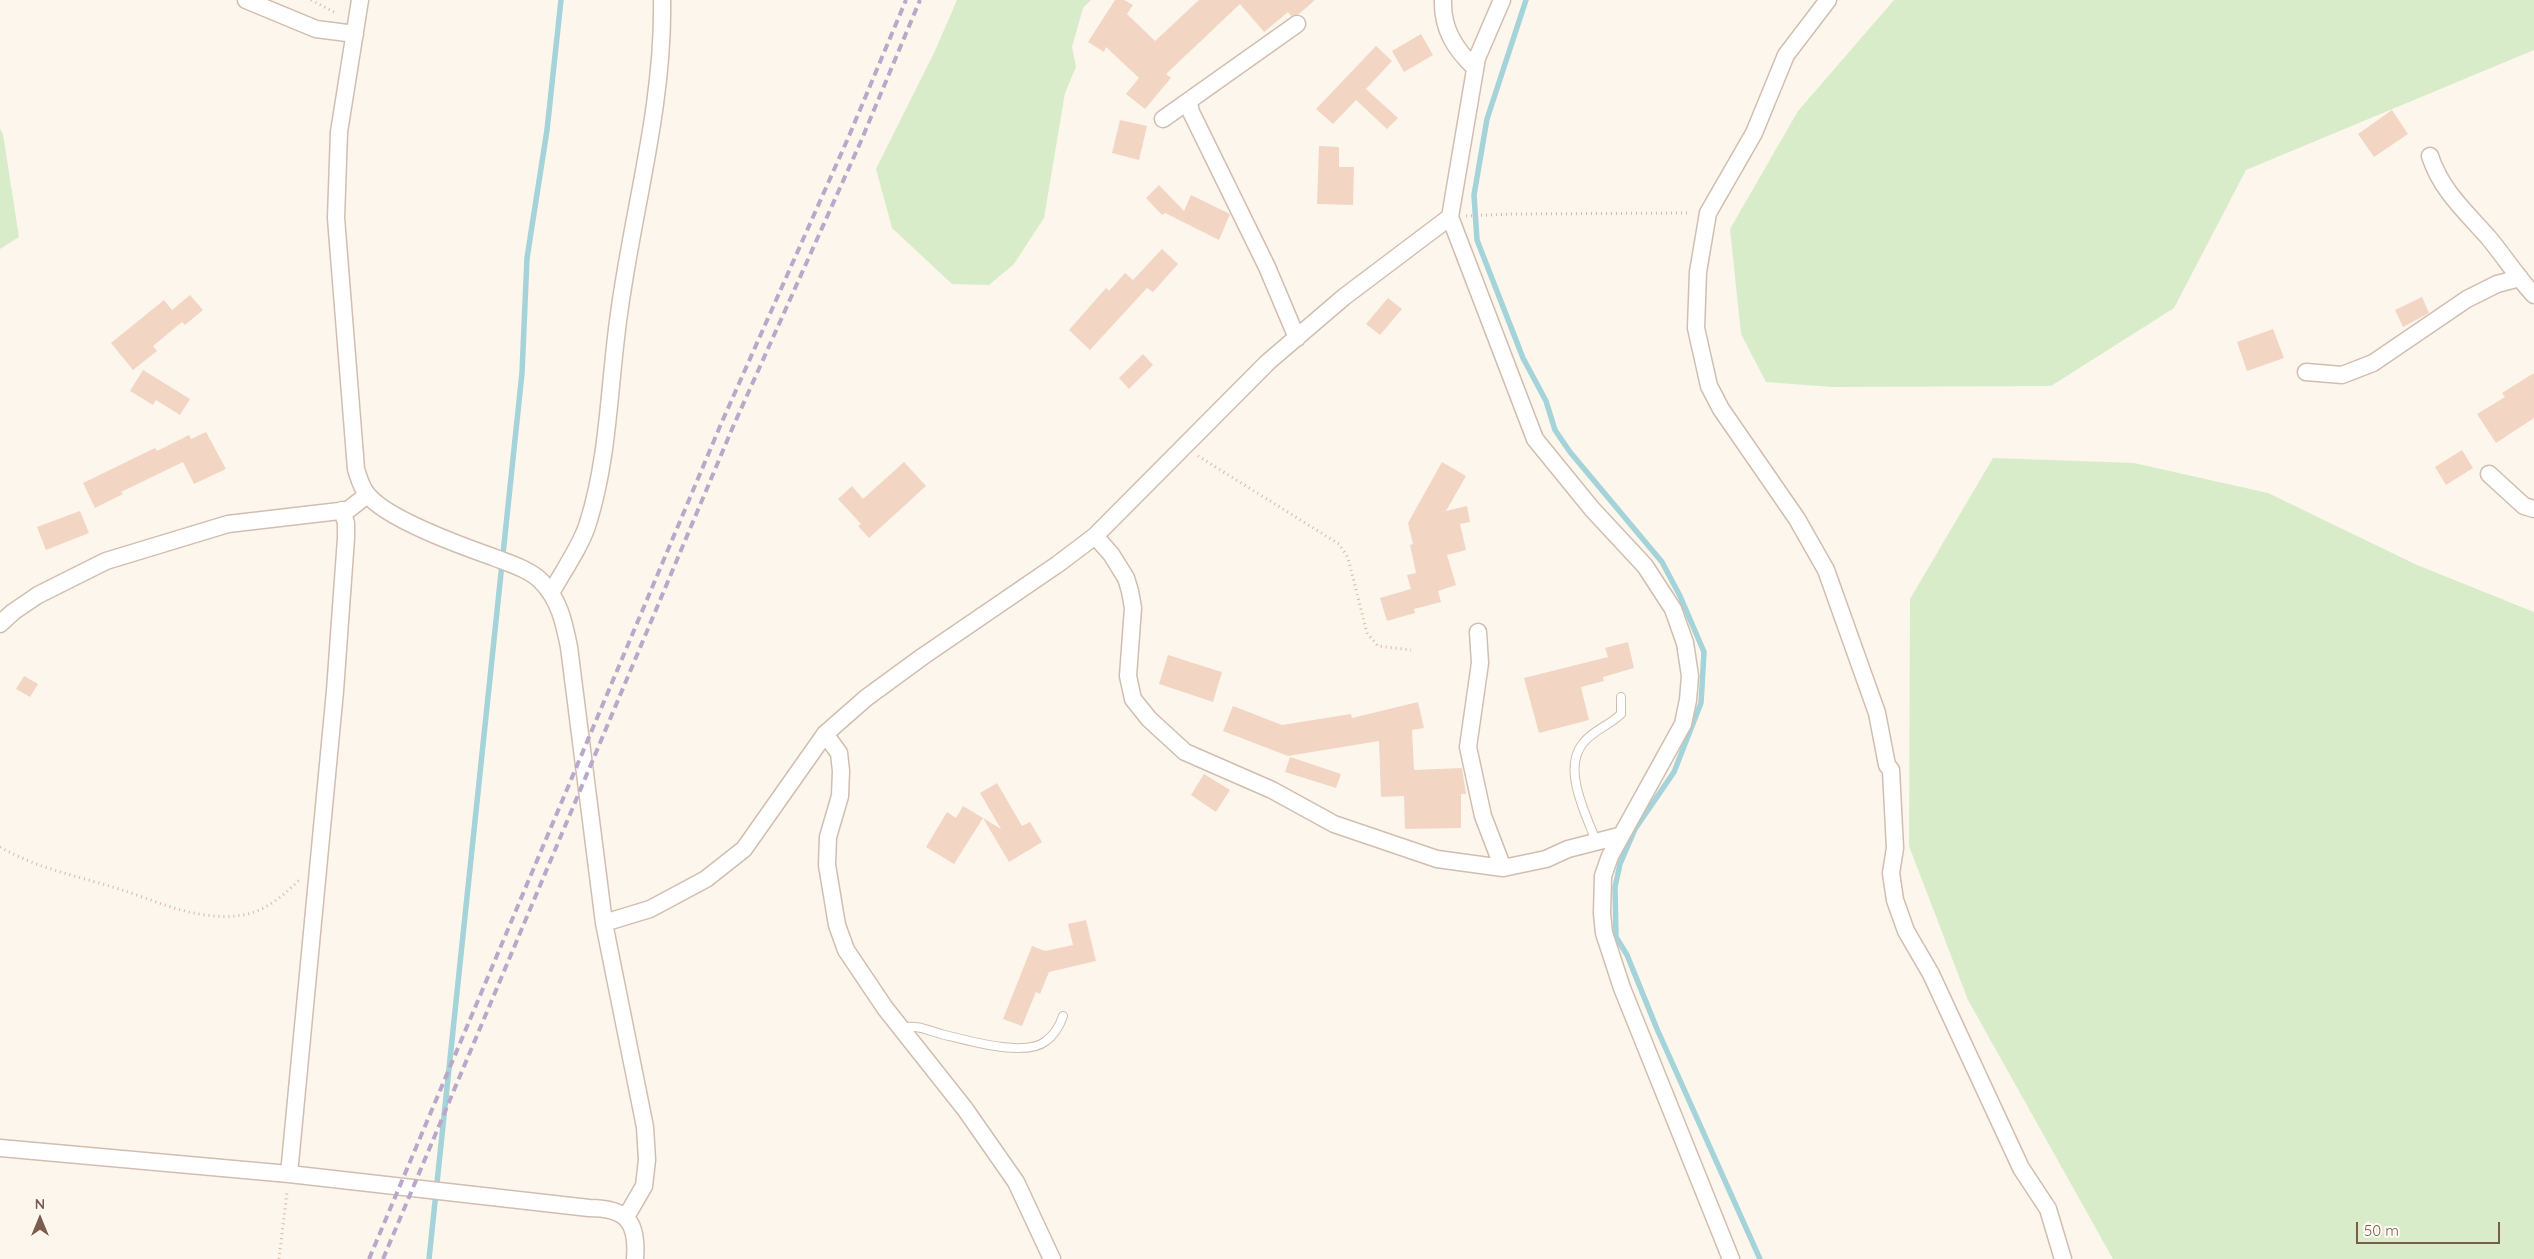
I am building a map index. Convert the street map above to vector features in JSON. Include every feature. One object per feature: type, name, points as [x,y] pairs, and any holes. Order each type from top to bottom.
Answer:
[{"type":"street","points":[[246,0],[316,29],[355,34]]},
{"type":"street","points":[[360,0],[339,132],[336,218],[356,469],[367,495],[392,513],[422,529],[515,566],[540,579],[559,606],[568,647],[604,923],[645,1127],[647,1160],[644,1186],[626,1217]]},
{"type":"street","points":[[551,593],[588,525],[601,465],[619,314],[644,164],[656,111],[662,0]]},
{"type":"street","points":[[1443,0],[1443,17],[1447,31],[1462,56],[1475,68]]},
{"type":"street","points":[[1502,0],[1477,58],[1450,218],[1535,439],[1592,509],[1645,566],[1673,609],[1686,643],[1690,676],[1683,724],[1619,836],[1603,876],[1602,913],[1604,933],[1622,988],[1731,1259]]},
{"type":"street","points":[[1828,0],[1786,55],[1754,133],[1708,213],[1698,272],[1696,328],[1709,386],[1722,409],[1797,519],[1826,570],[1877,713],[1887,765],[1891,770],[1895,848],[1891,873],[1895,900],[1906,931],[1931,974],[2021,1168],[2048,1209],[2063,1259]]},
{"type":"street","points":[[1163,119],[1297,24]]},
{"type":"street","points":[[1188,102],[1190,112],[1267,268],[1297,338]]},
{"type":"street","points":[[2430,156],[2436,174],[2453,200],[2488,237],[2534,295]]},
{"type":"street","points":[[604,923],[650,909],[706,879],[744,849],[824,734],[866,698],[1095,536],[1268,362],[1344,297],[1450,218]]},
{"type":"street","points":[[2306,372],[2342,375],[2373,363],[2467,298],[2497,284],[2520,278]]},
{"type":"street","points":[[2489,474],[2524,506],[2534,509]]},
{"type":"street","points":[[0,624],[13,612],[38,595],[106,561],[228,524],[348,510],[367,495]]},
{"type":"street","points":[[289,1174],[318,872],[346,538],[342,510]]},
{"type":"street","points":[[1095,536],[1111,554],[1126,578],[1130,592],[1133,608],[1128,676],[1133,699],[1150,719],[1185,752],[1272,790],[1334,824],[1437,859],[1504,868],[1546,859],[1568,849],[1619,836]]},
{"type":"street","points":[[1478,632],[1480,663],[1468,747],[1482,816],[1504,868]]},
{"type":"street","points":[[824,734],[839,753],[841,771],[840,796],[828,837],[827,865],[837,925],[846,950],[901,1028],[965,1109],[1016,1182],[1052,1259]]},
{"type":"street","points":[[0,1148],[289,1174],[579,1207],[606,1208],[626,1217],[634,1228],[636,1238],[635,1259]]},
{"type":"lane","points":[[1596,841],[1578,790],[1575,758],[1583,743],[1621,714],[1621,697]]},
{"type":"lane","points":[[901,1028],[915,1026],[990,1045],[1025,1048],[1046,1042],[1060,1026],[1063,1016]]},
{"type":"path","points":[[1450,218],[1511,214],[1708,213]]},
{"type":"path","points":[[1182,447],[1339,544],[1348,558],[1367,633],[1378,646],[1411,650]]},
{"type":"path","points":[[0,847],[41,867],[120,889],[163,906],[216,915],[250,914],[283,896],[307,873],[318,872]]},
{"type":"path","points":[[279,1259],[289,1174]]},
{"type":"green space","points":[[957,0],[1091,0],[1083,8],[1072,47],[1076,67],[1065,93],[1044,218],[1014,264],[989,285],[952,284],[892,228],[876,169],[934,53]]},
{"type":"green space","points":[[1894,0],[2534,0],[2534,50],[2246,170],[2174,308],[2051,386],[1832,387],[1766,382],[1741,334],[1730,229],[1798,111]]},
{"type":"green space","points":[[0,129],[3,134],[19,237],[0,249]]},
{"type":"green space","points":[[1993,458],[2134,463],[2268,493],[2417,565],[2534,612],[2534,1259],[2113,1259],[1968,1000],[1909,846],[1910,599]]},
{"type":"building","points":[[1115,0],[1124,0],[1133,5],[1127,14],[1155,41],[1199,0],[1315,0],[1299,14],[1291,16],[1288,12],[1264,32],[1240,4],[1166,74],[1171,78],[1145,109],[1126,94],[1139,78],[1106,47],[1104,52],[1088,42]]},
{"type":"building","points":[[1421,34],[1433,55],[1404,72],[1392,51]]},
{"type":"building","points":[[1376,46],[1392,61],[1366,89],[1398,118],[1387,129],[1356,100],[1333,124],[1316,109]]},
{"type":"building","points":[[2392,110],[2408,134],[2374,157],[2358,134]]},
{"type":"building","points":[[1120,120],[1147,126],[1139,160],[1112,153]]},
{"type":"building","points":[[1319,146],[1339,147],[1339,167],[1354,167],[1353,205],[1317,204]]},
{"type":"building","points":[[1159,185],[1184,211],[1191,195],[1230,214],[1219,240],[1165,213],[1162,215],[1146,198]]},
{"type":"building","points":[[1162,249],[1178,264],[1153,292],[1147,288],[1090,350],[1069,330],[1106,288],[1109,291],[1125,273],[1133,280]]},
{"type":"building","points":[[190,295],[203,310],[185,325],[182,322],[153,346],[157,351],[133,370],[111,343],[164,300],[172,310]]},
{"type":"building","points":[[2422,297],[2429,313],[2403,327],[2395,310]]},
{"type":"building","points":[[1388,298],[1402,309],[1380,335],[1366,324]]},
{"type":"building","points":[[2273,329],[2284,358],[2247,371],[2237,342]]},
{"type":"building","points":[[1143,354],[1153,365],[1129,389],[1119,378]]},
{"type":"building","points":[[143,370],[190,399],[180,415],[156,400],[153,405],[130,391]]},
{"type":"building","points":[[2534,373],[2534,418],[2496,443],[2477,414],[2505,397],[2502,393]]},
{"type":"building","points":[[206,432],[226,469],[194,484],[183,462],[121,492],[123,494],[95,508],[83,483],[155,448],[157,451],[189,435],[191,439]]},
{"type":"building","points":[[2462,450],[2473,468],[2446,485],[2435,467]]},
{"type":"building","points":[[904,462],[926,486],[869,538],[858,526],[861,524],[838,499],[852,486],[863,499]]},
{"type":"building","points":[[1442,462],[1466,476],[1446,511],[1467,506],[1470,522],[1460,524],[1466,550],[1447,555],[1456,585],[1438,591],[1441,602],[1414,609],[1415,613],[1387,621],[1380,598],[1411,589],[1407,575],[1416,573],[1410,545],[1413,544],[1408,523]]},
{"type":"building","points":[[80,511],[89,533],[46,550],[37,527]]},
{"type":"building","points":[[1628,642],[1634,668],[1603,677],[1604,681],[1581,687],[1589,720],[1539,733],[1524,678],[1608,657],[1605,648]]},
{"type":"building","points":[[1168,655],[1222,672],[1213,702],[1159,684]]},
{"type":"building","points":[[24,676],[38,684],[30,697],[16,689]]},
{"type":"building","points":[[1418,702],[1424,728],[1412,730],[1414,770],[1462,768],[1466,794],[1461,794],[1461,828],[1405,829],[1404,796],[1381,797],[1379,741],[1288,756],[1223,731],[1233,706],[1282,725],[1351,714],[1352,718]]},
{"type":"building","points":[[1290,757],[1341,774],[1336,788],[1285,772]]},
{"type":"building","points":[[1204,774],[1230,790],[1216,812],[1191,795]]},
{"type":"building","points":[[997,783],[1022,826],[1030,822],[1042,842],[1009,862],[983,818],[1001,829],[980,793]]},
{"type":"building","points":[[963,806],[983,818],[954,864],[926,847],[947,812],[956,818]]},
{"type":"building","points":[[1086,920],[1096,961],[1049,972],[1040,994],[1036,992],[1022,1026],[1003,1019],[1032,946],[1045,951],[1073,945],[1068,924]]},
{"type":"waterway","points":[[429,1259],[522,373],[527,258],[547,130],[561,0]]},
{"type":"waterway","points":[[1526,0],[1487,119],[1474,195],[1477,240],[1523,358],[1546,401],[1555,430],[1570,452],[1662,562],[1680,596],[1704,652],[1701,703],[1674,772],[1635,829],[1620,864],[1615,887],[1616,937],[1627,955],[1657,1029],[1760,1259]]},
{"type":"railway","points":[[369,1259],[721,424],[849,136],[906,0]]},
{"type":"railway","points":[[383,1259],[732,429],[861,141],[920,0]]}]
